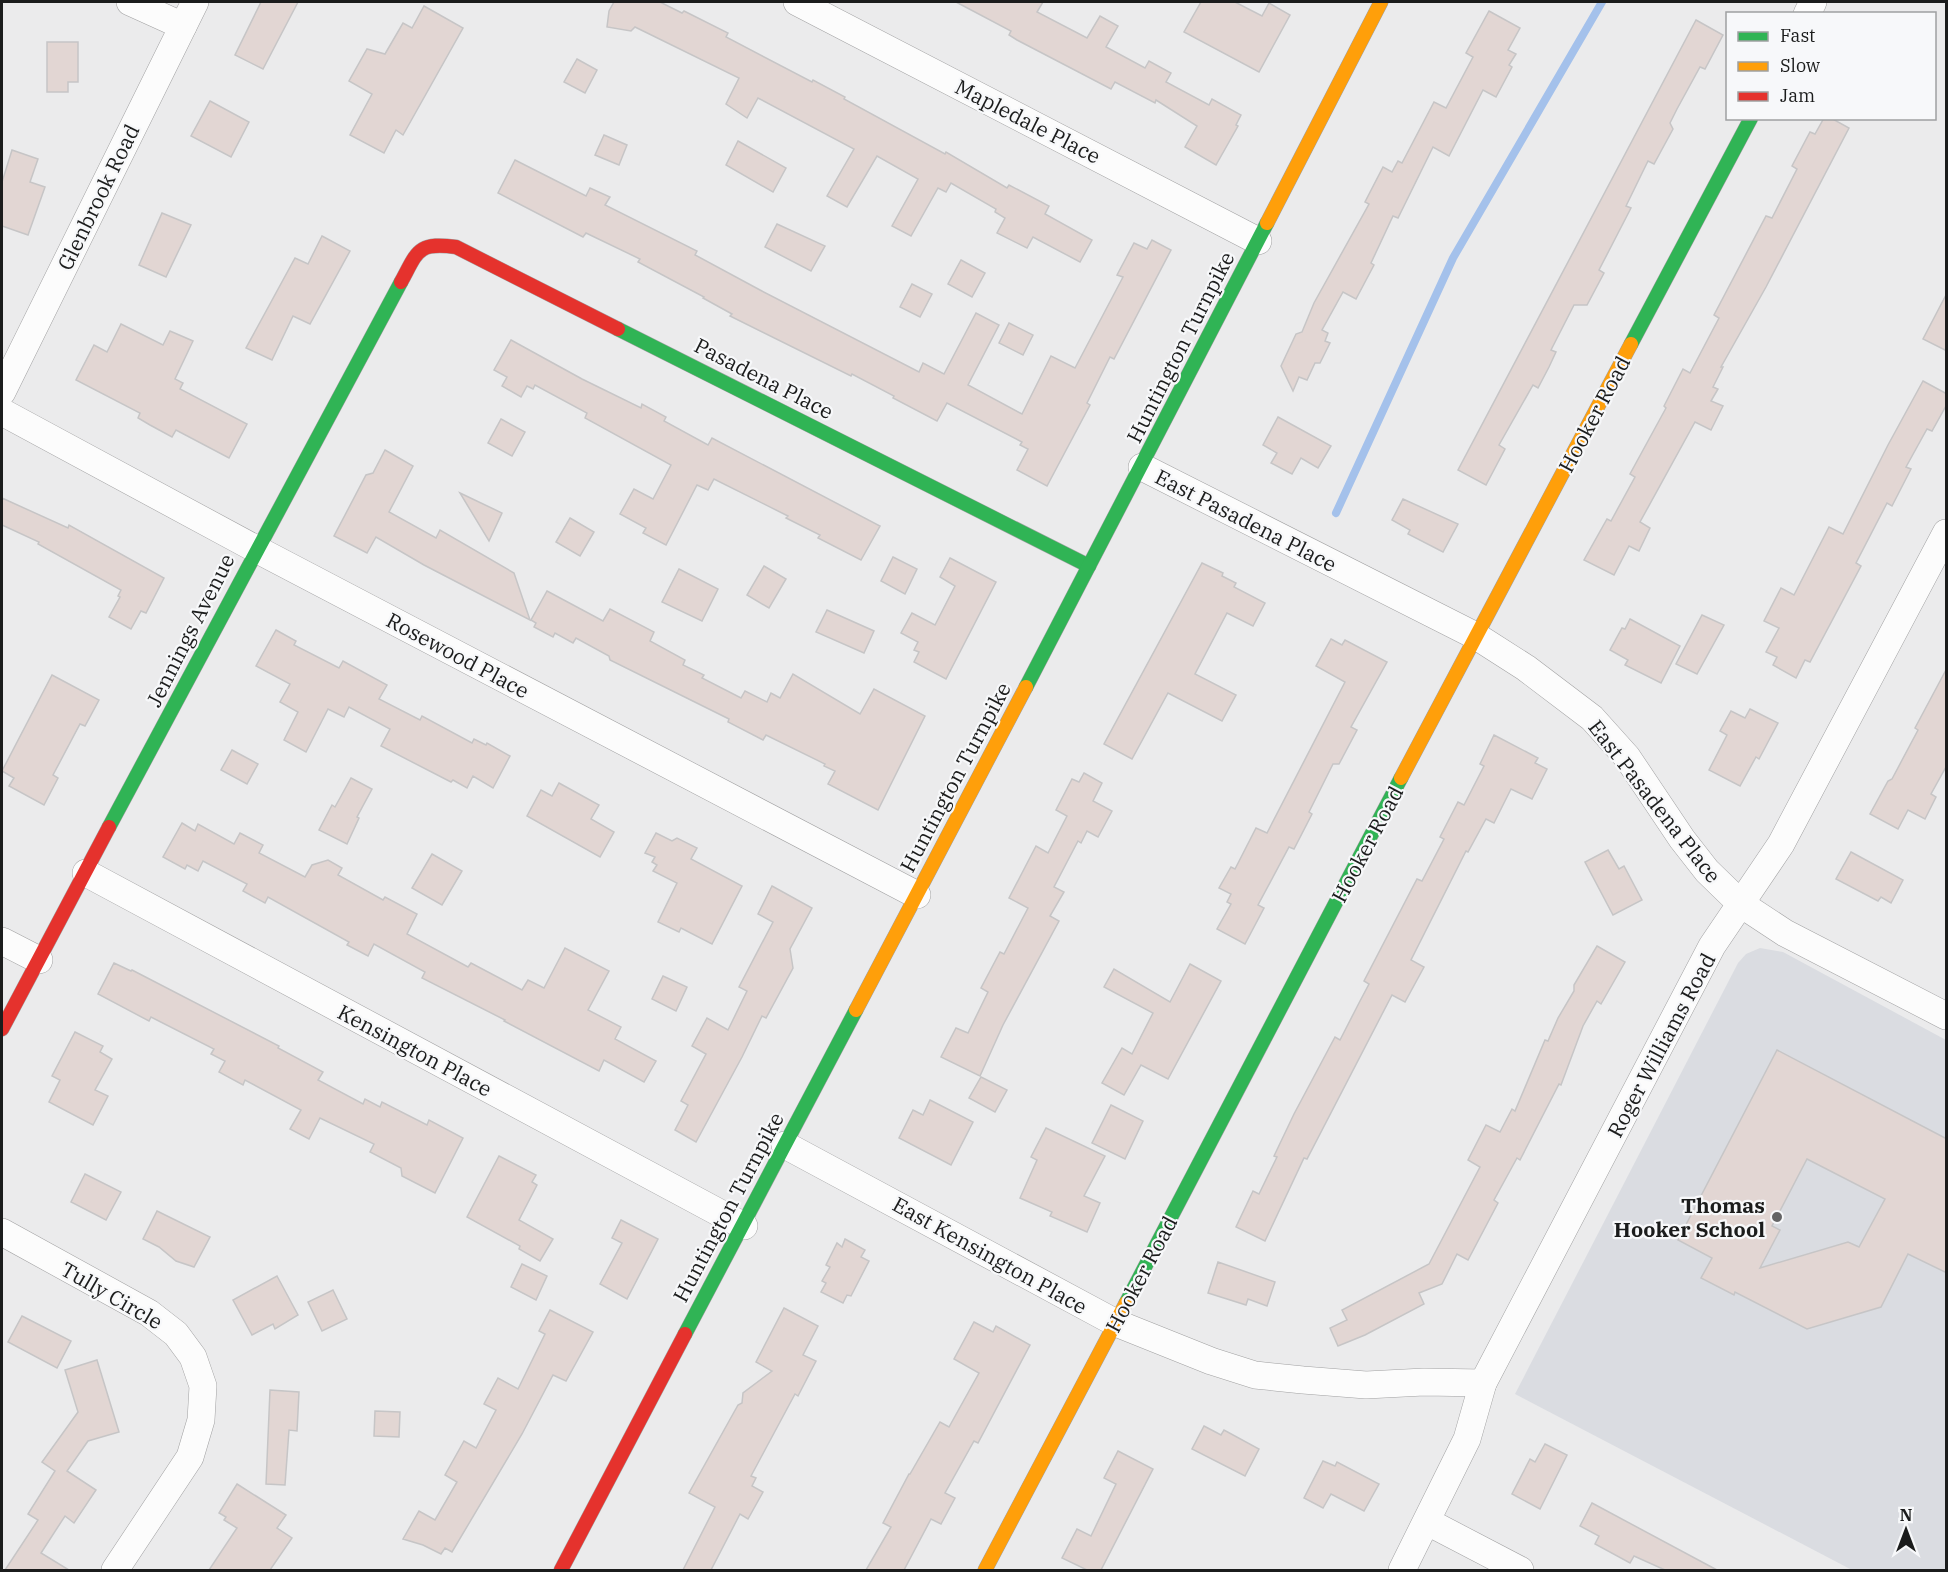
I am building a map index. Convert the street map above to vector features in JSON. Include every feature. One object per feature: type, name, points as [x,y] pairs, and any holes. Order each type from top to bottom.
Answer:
[{"type":"street","points":[[130,2],[183,26]]},
{"type":"street","name":"Glenbrook Road","points":[[2,392],[195,2]]},
{"type":"street","name":"Mapledale Place","points":[[797,2],[1258,241]]},
{"type":"street","name":"Huntington Turnpike","points":[[561,1570],[1142,467],[1381,2]]},
{"type":"street","name":"Hooker Road","points":[[985,1570],[1750,120]]},
{"type":"street","name":"Pasadena Place","points":[[417,252],[433,244],[456,247],[1089,566]]},
{"type":"street","name":"Jennings Avenue","points":[[2,1029],[256,549],[417,252]]},
{"type":"street","name":"Rosewood Place","points":[[2,412],[256,549],[916,895]]},
{"type":"street","name":"East Pasadena Place","points":[[1142,467],[1476,636],[1526,668],[1592,718],[1627,758],[1676,831],[1707,871],[1741,904],[1785,933],[1947,1016]]},
{"type":"street","name":"Roger Williams Road","points":[[1402,1570],[1428,1522],[1467,1439],[1483,1383],[1713,946],[1781,844],[1947,533]]},
{"type":"street","name":"Kensington Place","points":[[86,873],[744,1226]]},
{"type":"street","points":[[2,941],[39,960]]},
{"type":"street","name":"East Kensington Place","points":[[785,1145],[1116,1323],[1211,1360],[1255,1375],[1365,1385],[1424,1382],[1483,1383]]},
{"type":"street","name":"Tully Circle","points":[[2,1232],[149,1313],[176,1334],[193,1357],[203,1386],[201,1420],[190,1457],[115,1570]]},
{"type":"street","points":[[1428,1522],[1520,1570]]},
{"type":"shaded area","name":"Thomas Hooker School","points":[[1760,948],[1783,952],[1946,1040],[1946,1570],[1852,1570],[1515,1394],[1738,963],[1746,954]]},
{"type":"building","points":[[261,2],[298,2],[263,69],[235,55]]},
{"type":"building","points":[[614,2],[660,2],[682,13],[684,11],[728,33],[726,37],[845,97],[844,99],[945,154],[946,152],[1007,188],[1009,185],[1049,206],[1045,214],[1092,240],[1080,262],[1033,237],[1027,248],[997,233],[1005,218],[995,212],[996,209],[951,183],[946,192],[938,188],[911,236],[892,226],[918,179],[877,156],[847,207],[827,196],[854,149],[758,98],[747,118],[726,104],[739,78],[635,27],[631,31],[607,27],[609,11]]},
{"type":"building","points":[[956,2],[1043,2],[1037,12],[1087,38],[1100,16],[1118,26],[1106,47],[1145,68],[1149,61],[1171,73],[1166,82],[1209,105],[1212,99],[1241,115],[1236,125],[1238,126],[1216,165],[1185,147],[1197,126],[1156,100],[1155,103],[1115,82],[1111,89],[1017,40],[1009,35],[1011,31]]},
{"type":"building","points":[[1201,2],[1235,2],[1262,16],[1269,3],[1290,15],[1259,72],[1184,32]]},
{"type":"building","points":[[424,6],[463,28],[403,135],[396,130],[384,153],[350,135],[372,94],[349,81],[367,49],[385,54],[403,23],[412,28]]},
{"type":"building","points":[[1489,11],[1520,28],[1508,50],[1516,54],[1509,65],[1512,67],[1496,97],[1483,90],[1449,156],[1433,147],[1398,218],[1393,216],[1371,263],[1374,265],[1356,299],[1343,292],[1322,330],[1328,333],[1325,341],[1330,343],[1320,363],[1315,363],[1307,380],[1299,377],[1293,391],[1281,366],[1296,334],[1302,332],[1314,303],[1369,204],[1365,202],[1383,167],[1392,172],[1398,161],[1402,163],[1434,102],[1446,108],[1473,57],[1466,53]]},
{"type":"building","points":[[1696,20],[1723,35],[1705,69],[1700,67],[1677,109],[1670,123],[1673,129],[1654,164],[1648,161],[1626,206],[1631,208],[1599,270],[1604,273],[1587,305],[1574,305],[1551,350],[1556,352],[1538,388],[1533,385],[1499,445],[1505,449],[1486,485],[1458,470]]},
{"type":"building","points":[[47,42],[78,42],[78,82],[68,82],[68,92],[47,92]]},
{"type":"building","points":[[577,59],[597,70],[585,93],[564,82]]},
{"type":"building","points":[[210,101],[249,122],[231,157],[191,136]]},
{"type":"building","points":[[1823,120],[1835,120],[1849,128],[1766,287],[1721,367],[1723,367],[1713,387],[1718,389],[1711,401],[1723,406],[1711,430],[1695,422],[1640,522],[1650,528],[1639,551],[1629,546],[1614,575],[1584,560],[1607,519],[1611,521],[1635,477],[1630,474],[1666,408],[1664,406],[1683,369],[1690,373],[1719,318],[1714,315],[1766,216],[1772,218],[1797,169],[1792,166],[1810,132],[1815,134]]},
{"type":"building","points":[[604,135],[627,145],[619,165],[595,155]]},
{"type":"building","points":[[738,141],[786,168],[773,192],[726,165]]},
{"type":"building","points":[[12,150],[38,159],[30,182],[45,187],[28,235],[2,226],[2,182]]},
{"type":"building","points":[[515,160],[586,196],[590,188],[610,197],[605,205],[697,251],[695,255],[919,372],[923,363],[944,374],[976,313],[999,325],[968,385],[1022,414],[1051,356],[1075,368],[1123,277],[1117,275],[1134,243],[1147,249],[1152,240],[1171,250],[1114,359],[1110,357],[1087,403],[1090,405],[1047,486],[1017,470],[1028,449],[1020,445],[1022,442],[947,403],[937,421],[852,374],[851,376],[730,316],[732,314],[704,297],[638,262],[640,259],[586,233],[583,237],[498,193]]},
{"type":"building","points":[[162,213],[191,225],[166,277],[139,265]]},
{"type":"building","points":[[777,224],[825,246],[811,271],[765,247]]},
{"type":"building","points":[[322,236],[350,251],[310,324],[293,316],[272,360],[246,348],[295,258],[308,264]]},
{"type":"building","points":[[961,260],[985,273],[972,297],[948,284]]},
{"type":"building","points":[[912,284],[932,294],[920,317],[900,307]]},
{"type":"building","points":[[1947,293],[1947,351],[1923,339]]},
{"type":"building","points":[[1009,323],[1033,335],[1023,355],[999,343]]},
{"type":"building","points":[[121,324],[163,345],[170,331],[193,341],[175,379],[183,383],[180,389],[247,424],[229,458],[176,430],[172,437],[138,418],[140,413],[76,380],[94,345],[107,352]]},
{"type":"building","points":[[511,340],[641,408],[642,404],[666,417],[664,421],[708,445],[712,438],[880,526],[861,560],[818,538],[820,535],[786,518],[788,516],[714,479],[708,490],[697,485],[666,545],[643,533],[646,528],[620,514],[634,489],[653,499],[671,465],[585,418],[587,413],[535,385],[533,389],[527,386],[521,397],[502,386],[507,377],[494,370]]},
{"type":"building","points":[[1923,381],[1947,394],[1947,404],[1932,431],[1927,429],[1906,467],[1911,469],[1892,506],[1887,503],[1856,563],[1861,566],[1810,662],[1805,660],[1796,678],[1773,665],[1777,657],[1766,652],[1779,628],[1764,621],[1781,588],[1794,595],[1829,527],[1843,534]]},
{"type":"building","points":[[1278,417],[1331,446],[1318,468],[1301,458],[1292,474],[1271,463],[1277,453],[1263,445]]},
{"type":"building","points":[[501,419],[525,432],[512,456],[488,443]]},
{"type":"building","points":[[385,450],[413,466],[389,512],[436,538],[440,530],[514,573],[530,620],[424,565],[376,537],[367,553],[334,536],[366,475],[373,473]]},
{"type":"building","points":[[460,493],[502,513],[489,541]]},
{"type":"building","points":[[2,498],[68,528],[69,525],[164,578],[146,613],[141,611],[131,629],[109,617],[120,597],[118,596],[121,590],[38,544],[39,542],[2,525]]},
{"type":"building","points":[[1403,499],[1458,524],[1443,552],[1408,534],[1410,530],[1392,520]]},
{"type":"building","points":[[570,518],[594,532],[580,556],[556,542]]},
{"type":"building","points":[[893,557],[917,569],[905,594],[881,581]]},
{"type":"building","points":[[950,558],[996,582],[946,679],[914,662],[919,652],[914,650],[918,642],[901,633],[912,613],[935,625],[955,586],[940,577]]},
{"type":"building","points":[[1202,563],[1223,573],[1222,576],[1236,583],[1234,587],[1265,603],[1253,626],[1227,613],[1195,674],[1236,695],[1222,721],[1168,693],[1132,759],[1104,744]]},
{"type":"building","points":[[764,566],[786,579],[769,608],[747,595]]},
{"type":"building","points":[[679,569],[718,589],[702,621],[662,602]]},
{"type":"building","points":[[547,591],[603,621],[610,609],[654,632],[650,641],[685,660],[683,665],[704,675],[702,678],[741,698],[745,691],[767,702],[771,693],[780,698],[793,674],[860,714],[874,689],[925,716],[878,810],[828,784],[835,771],[824,766],[825,764],[766,735],[763,740],[728,722],[729,719],[610,660],[609,656],[576,638],[573,643],[555,633],[553,637],[534,627],[536,623],[531,620]]},
{"type":"building","points":[[827,610],[874,631],[864,653],[816,632]]},
{"type":"building","points":[[1702,615],[1724,625],[1697,674],[1676,664]]},
{"type":"building","points":[[1630,619],[1680,646],[1661,683],[1625,665],[1628,660],[1610,650],[1622,628],[1625,629]]},
{"type":"building","points":[[276,630],[296,641],[294,645],[339,668],[343,661],[387,685],[379,699],[420,720],[422,716],[472,743],[474,739],[486,745],[487,743],[510,756],[493,788],[473,776],[467,788],[453,780],[451,782],[381,746],[390,729],[349,707],[344,717],[328,709],[306,752],[284,740],[298,712],[280,702],[290,684],[256,666]]},
{"type":"building","points":[[1331,639],[1342,645],[1345,640],[1387,662],[1351,727],[1357,730],[1339,764],[1333,764],[1294,849],[1289,847],[1258,905],[1264,908],[1245,944],[1217,929],[1231,904],[1227,902],[1231,894],[1219,888],[1231,867],[1235,869],[1256,828],[1267,833],[1345,682],[1316,666]]},
{"type":"building","points":[[1947,668],[1947,765],[1931,794],[1936,797],[1925,819],[1908,810],[1898,829],[1870,814],[1918,730],[1915,728]]},
{"type":"building","points":[[52,675],[99,700],[85,726],[80,724],[53,775],[58,778],[44,805],[9,786],[14,778],[2,771]]},
{"type":"building","points":[[1750,709],[1778,723],[1759,759],[1756,757],[1740,786],[1709,770],[1727,735],[1720,731],[1731,711],[1745,718]]},
{"type":"building","points":[[1494,735],[1538,758],[1535,763],[1547,769],[1532,799],[1511,789],[1494,823],[1486,819],[1468,852],[1466,851],[1411,960],[1424,967],[1405,1002],[1392,995],[1307,1159],[1304,1158],[1265,1241],[1236,1227],[1253,1191],[1259,1194],[1294,1114],[1335,1037],[1340,1040],[1369,984],[1364,981],[1417,879],[1422,881],[1444,839],[1440,837],[1458,802],[1464,805],[1484,766],[1480,764]]},
{"type":"building","points":[[232,750],[258,764],[247,784],[221,770]]},
{"type":"building","points":[[1084,773],[1102,783],[1093,801],[1112,811],[1098,837],[1087,831],[1081,843],[1078,841],[1054,887],[1064,892],[1050,916],[1059,921],[1003,1025],[980,1076],[941,1057],[956,1028],[968,1033],[988,992],[981,988],[1000,952],[1004,954],[1028,908],[1009,898],[1036,846],[1048,853],[1067,816],[1056,810],[1072,779],[1079,782]]},
{"type":"building","points":[[351,778],[372,789],[357,817],[359,818],[347,844],[319,830],[332,805],[335,807]]},
{"type":"building","points":[[559,783],[599,805],[591,819],[614,832],[600,857],[527,816],[541,790],[552,796]]},
{"type":"building","points":[[182,823],[195,831],[198,824],[234,844],[240,833],[263,845],[259,853],[305,877],[312,865],[328,860],[342,868],[338,875],[383,900],[385,897],[417,914],[407,934],[468,967],[471,963],[522,990],[528,980],[544,988],[565,948],[609,971],[588,1010],[621,1027],[615,1039],[656,1061],[644,1082],[604,1060],[599,1071],[422,978],[425,972],[374,944],[368,956],[347,945],[349,942],[268,897],[265,903],[243,891],[247,884],[203,861],[198,871],[187,865],[185,869],[163,857]]},
{"type":"building","points":[[656,833],[672,841],[677,838],[697,848],[691,859],[742,886],[712,944],[681,928],[679,932],[658,922],[677,883],[653,871],[657,865],[652,862],[655,857],[645,853]]},
{"type":"building","points":[[1608,850],[1619,869],[1624,866],[1642,900],[1613,915],[1585,862]]},
{"type":"building","points":[[1851,852],[1903,880],[1891,903],[1881,897],[1878,901],[1836,879]]},
{"type":"building","points":[[432,854],[462,871],[442,905],[412,888]]},
{"type":"building","points":[[772,886],[812,908],[790,949],[793,968],[766,1018],[762,1016],[696,1142],[675,1130],[688,1105],[681,1101],[706,1054],[692,1046],[707,1018],[728,1030],[747,991],[739,987],[773,922],[758,914]]},
{"type":"building","points":[[1597,946],[1625,962],[1601,1004],[1597,1001],[1583,1026],[1561,1085],[1559,1084],[1520,1160],[1517,1158],[1494,1200],[1498,1203],[1468,1260],[1457,1254],[1442,1284],[1419,1293],[1424,1304],[1365,1335],[1338,1346],[1330,1328],[1347,1320],[1342,1310],[1429,1264],[1480,1167],[1468,1160],[1486,1125],[1500,1132],[1512,1109],[1515,1111],[1545,1040],[1548,1041],[1574,991],[1574,985]]},
{"type":"building","points":[[114,963],[132,970],[279,1046],[278,1048],[323,1072],[318,1080],[363,1104],[365,1099],[380,1107],[382,1102],[427,1125],[429,1120],[463,1138],[435,1193],[402,1176],[401,1168],[370,1152],[374,1144],[320,1118],[309,1139],[290,1129],[301,1110],[245,1080],[243,1085],[219,1072],[225,1061],[211,1054],[214,1049],[151,1017],[149,1021],[98,994]]},
{"type":"building","points":[[1190,964],[1221,981],[1168,1079],[1141,1065],[1124,1095],[1102,1083],[1122,1048],[1132,1054],[1153,1013],[1104,987],[1114,969],[1170,1002]]},
{"type":"building","points":[[663,976],[687,987],[676,1011],[652,999]]},
{"type":"building","points":[[75,1032],[103,1046],[100,1052],[112,1059],[95,1090],[108,1096],[93,1125],[49,1102],[60,1080],[52,1076]]},
{"type":"building","points":[[1777,1050],[1947,1139],[1947,1273],[1908,1254],[1881,1307],[1807,1329],[1735,1292],[1734,1295],[1701,1278],[1712,1258],[1678,1240]],"holes":[[[1807,1159],[1885,1199],[1859,1247],[1848,1242],[1760,1268],[1780,1230],[1772,1226]]]},
{"type":"building","points":[[981,1077],[1007,1090],[995,1112],[969,1098]]},
{"type":"building","points":[[930,1100],[973,1122],[951,1165],[899,1138],[913,1110],[923,1115]]},
{"type":"building","points":[[1111,1105],[1143,1121],[1125,1159],[1092,1143]]},
{"type":"building","points":[[1046,1128],[1105,1156],[1084,1196],[1100,1203],[1087,1232],[1050,1216],[1052,1212],[1020,1198],[1037,1160],[1031,1157]]},
{"type":"building","points":[[499,1156],[536,1175],[532,1182],[537,1185],[519,1220],[553,1239],[540,1261],[519,1249],[520,1246],[467,1217]]},
{"type":"building","points":[[85,1174],[121,1192],[106,1220],[71,1202]]},
{"type":"building","points":[[157,1211],[210,1237],[194,1267],[176,1261],[159,1247],[143,1239]]},
{"type":"building","points":[[621,1220],[658,1239],[627,1299],[600,1284],[622,1243],[612,1238]]},
{"type":"building","points":[[845,1239],[865,1250],[861,1257],[869,1261],[851,1296],[847,1295],[843,1303],[821,1292],[826,1283],[822,1281],[830,1267],[826,1265],[837,1243],[842,1247]]},
{"type":"building","points":[[1218,1262],[1275,1282],[1267,1306],[1248,1299],[1246,1305],[1208,1293]]},
{"type":"building","points":[[522,1264],[547,1276],[536,1300],[511,1287]]},
{"type":"building","points":[[277,1276],[298,1315],[275,1329],[273,1324],[252,1335],[233,1300]]},
{"type":"building","points":[[333,1290],[347,1319],[322,1331],[308,1302]]},
{"type":"building","points":[[784,1308],[818,1326],[803,1355],[816,1361],[798,1396],[795,1394],[751,1476],[756,1478],[752,1486],[763,1492],[748,1519],[740,1514],[711,1570],[683,1570],[715,1507],[689,1493],[738,1405],[742,1403],[743,1393],[772,1371],[756,1362]]},
{"type":"building","points":[[550,1310],[593,1332],[566,1381],[553,1375],[522,1434],[452,1552],[445,1548],[441,1554],[403,1539],[419,1511],[435,1520],[457,1482],[445,1475],[464,1441],[476,1448],[496,1410],[484,1404],[498,1378],[518,1389],[545,1334],[539,1331]]},
{"type":"building","points":[[22,1316],[71,1341],[57,1368],[8,1342]]},
{"type":"building","points":[[974,1322],[993,1332],[996,1326],[1030,1345],[978,1443],[974,1441],[945,1493],[955,1498],[941,1524],[931,1519],[904,1570],[866,1570],[891,1527],[883,1523],[909,1474],[940,1422],[949,1427],[979,1373],[954,1359]]},
{"type":"building","points":[[97,1360],[119,1432],[88,1441],[67,1471],[96,1490],[74,1523],[65,1516],[41,1553],[69,1570],[5,1570],[38,1520],[28,1514],[55,1471],[42,1462],[78,1412],[65,1370]]},
{"type":"building","points":[[270,1390],[299,1392],[297,1431],[289,1430],[285,1485],[266,1484]]},
{"type":"building","points":[[375,1411],[400,1412],[399,1437],[374,1436]]},
{"type":"building","points":[[1204,1426],[1221,1435],[1224,1430],[1259,1449],[1245,1476],[1192,1449]]},
{"type":"building","points":[[1545,1444],[1567,1455],[1540,1509],[1512,1494],[1530,1459],[1535,1462]]},
{"type":"building","points":[[1118,1451],[1153,1469],[1101,1570],[1087,1570],[1062,1558],[1077,1529],[1091,1536],[1116,1484],[1104,1478]]},
{"type":"building","points":[[1323,1461],[1335,1466],[1337,1462],[1379,1484],[1364,1511],[1331,1494],[1323,1508],[1304,1498]]},
{"type":"building","points":[[237,1484],[286,1515],[277,1528],[292,1538],[270,1570],[209,1570],[237,1528],[224,1520],[226,1517],[219,1513]]},
{"type":"building","points":[[1592,1503],[1717,1570],[1665,1570],[1634,1556],[1630,1563],[1595,1544],[1599,1536],[1580,1526]]},
{"type":"waterway","points":[[1336,513],[1453,258],[1602,2]]},
{"type":"traffic: fast","points":[[1631,344],[1750,120]]},
{"type":"traffic: fast","points":[[1026,687],[1267,223]]},
{"type":"traffic: fast","points":[[109,827],[401,282]]},
{"type":"traffic: fast","points":[[618,329],[1089,566]]},
{"type":"traffic: fast","points":[[1126,1303],[1401,778]]},
{"type":"traffic: fast","points":[[685,1334],[856,1010]]},
{"type":"traffic: slow","points":[[1267,223],[1381,2]]},
{"type":"traffic: slow","points":[[1401,778],[1631,344]]},
{"type":"traffic: slow","points":[[856,1010],[1026,687]]},
{"type":"traffic: slow","points":[[985,1570],[1126,1303]]},
{"type":"traffic: jam","points":[[401,282],[420,251],[433,246],[456,247],[618,329]]},
{"type":"traffic: jam","points":[[2,1029],[109,827]]},
{"type":"traffic: jam","points":[[561,1570],[685,1334]]},
{"type":"place","name":"Thomas Hooker School","points":[[1777,1217]]}]
